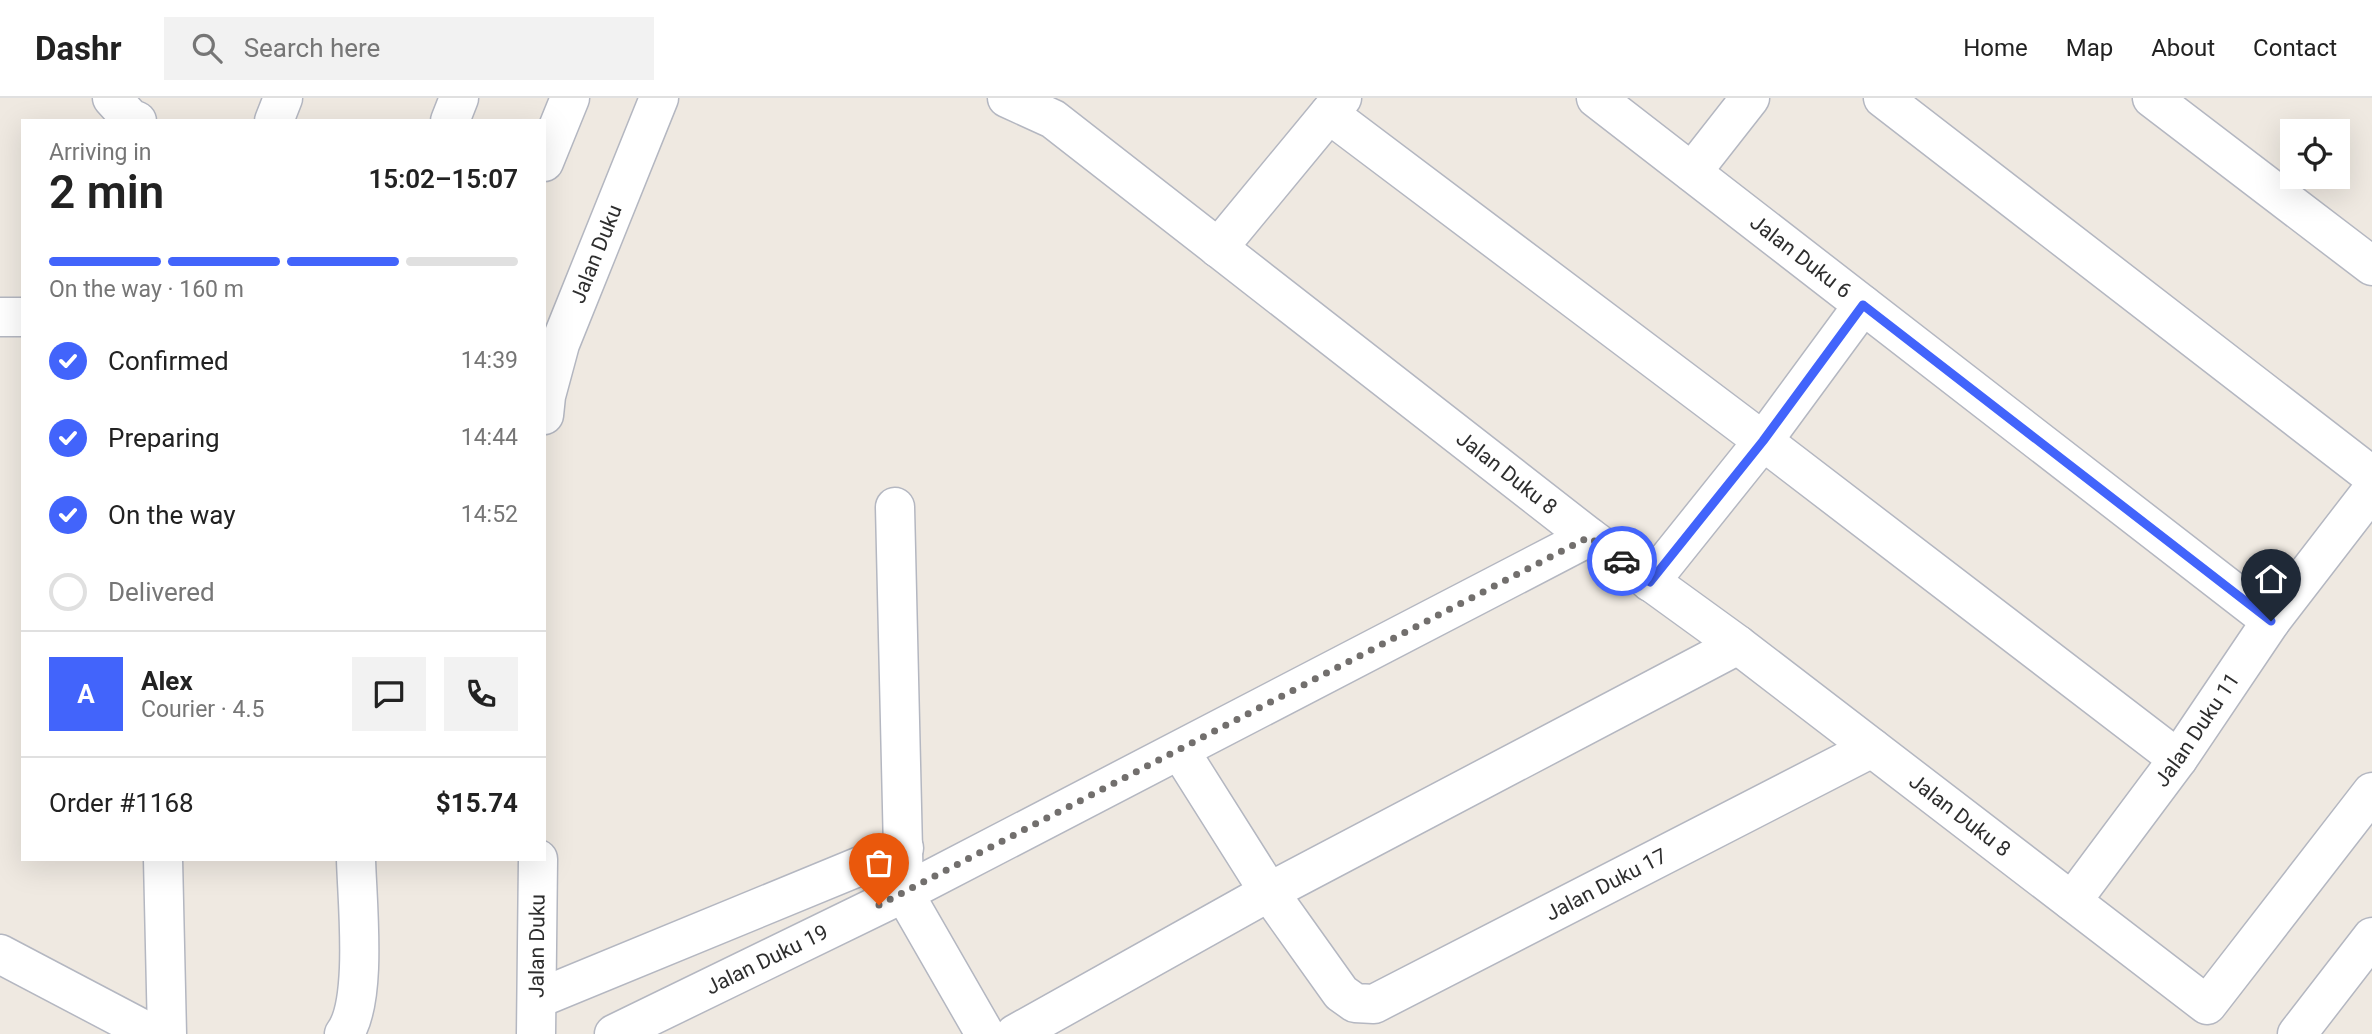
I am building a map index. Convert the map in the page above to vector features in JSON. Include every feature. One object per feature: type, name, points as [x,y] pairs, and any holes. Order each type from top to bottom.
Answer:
[{"type":"street","points":[[112,98],[132,119]]},
{"type":"street","points":[[275,119],[283,98]]},
{"type":"street","points":[[451,119],[459,98]]},
{"type":"street","points":[[546,157],[570,98]]},
{"type":"street","name":"Jalan Duku","points":[[546,396],[560,344],[659,98]]},
{"type":"street","name":"Jalan Duku 6","points":[[1596,98],[2271,621]]},
{"type":"street","points":[[1692,172],[1750,98]]},
{"type":"street","points":[[1883,98],[2372,475]]},
{"type":"street","points":[[2152,98],[2372,266]]},
{"type":"street","name":"Jalan Duku 8","points":[[1022,101],[1053,119],[1589,537],[1738,645],[2207,1005],[2372,792]]},
{"type":"street","points":[[1218,248],[1336,106],[1763,441],[2178,759]]},
{"type":"street","points":[[1650,582],[1763,441],[1863,305]]},
{"type":"street","points":[[0,317],[21,317]]},
{"type":"street","name":"Jalan Duku 11","points":[[2072,901],[2178,759],[2271,621],[2372,490]]},
{"type":"street","points":[[895,506],[904,893],[985,1034]]},
{"type":"street","name":"Jalan Duku 19","points":[[614,1034],[904,893],[1589,537]]},
{"type":"street","points":[[1016,1034],[1269,892],[1738,645]]},
{"type":"street","name":"Jalan Duku 17","points":[[1269,892],[1340,993],[1355,1003],[1374,1004],[1872,748]]},
{"type":"street","points":[[1180,751],[1269,892]]},
{"type":"street","points":[[537,1017],[904,848]]},
{"type":"street","points":[[163,861],[167,1034]]},
{"type":"street","points":[[346,1032],[355,1003],[358,977],[356,861]]},
{"type":"street","name":"Jalan Duku","points":[[537,1017],[538,861]]},
{"type":"street","points":[[2297,1034],[2372,937]]},
{"type":"street","points":[[0,954],[152,1034]]},
{"type":"way so far","points":[[879,905],[1589,537],[1622,561]]},
{"type":"route","points":[[1622,561],[1650,582],[1763,441],[1863,305],[2271,621]]}]
